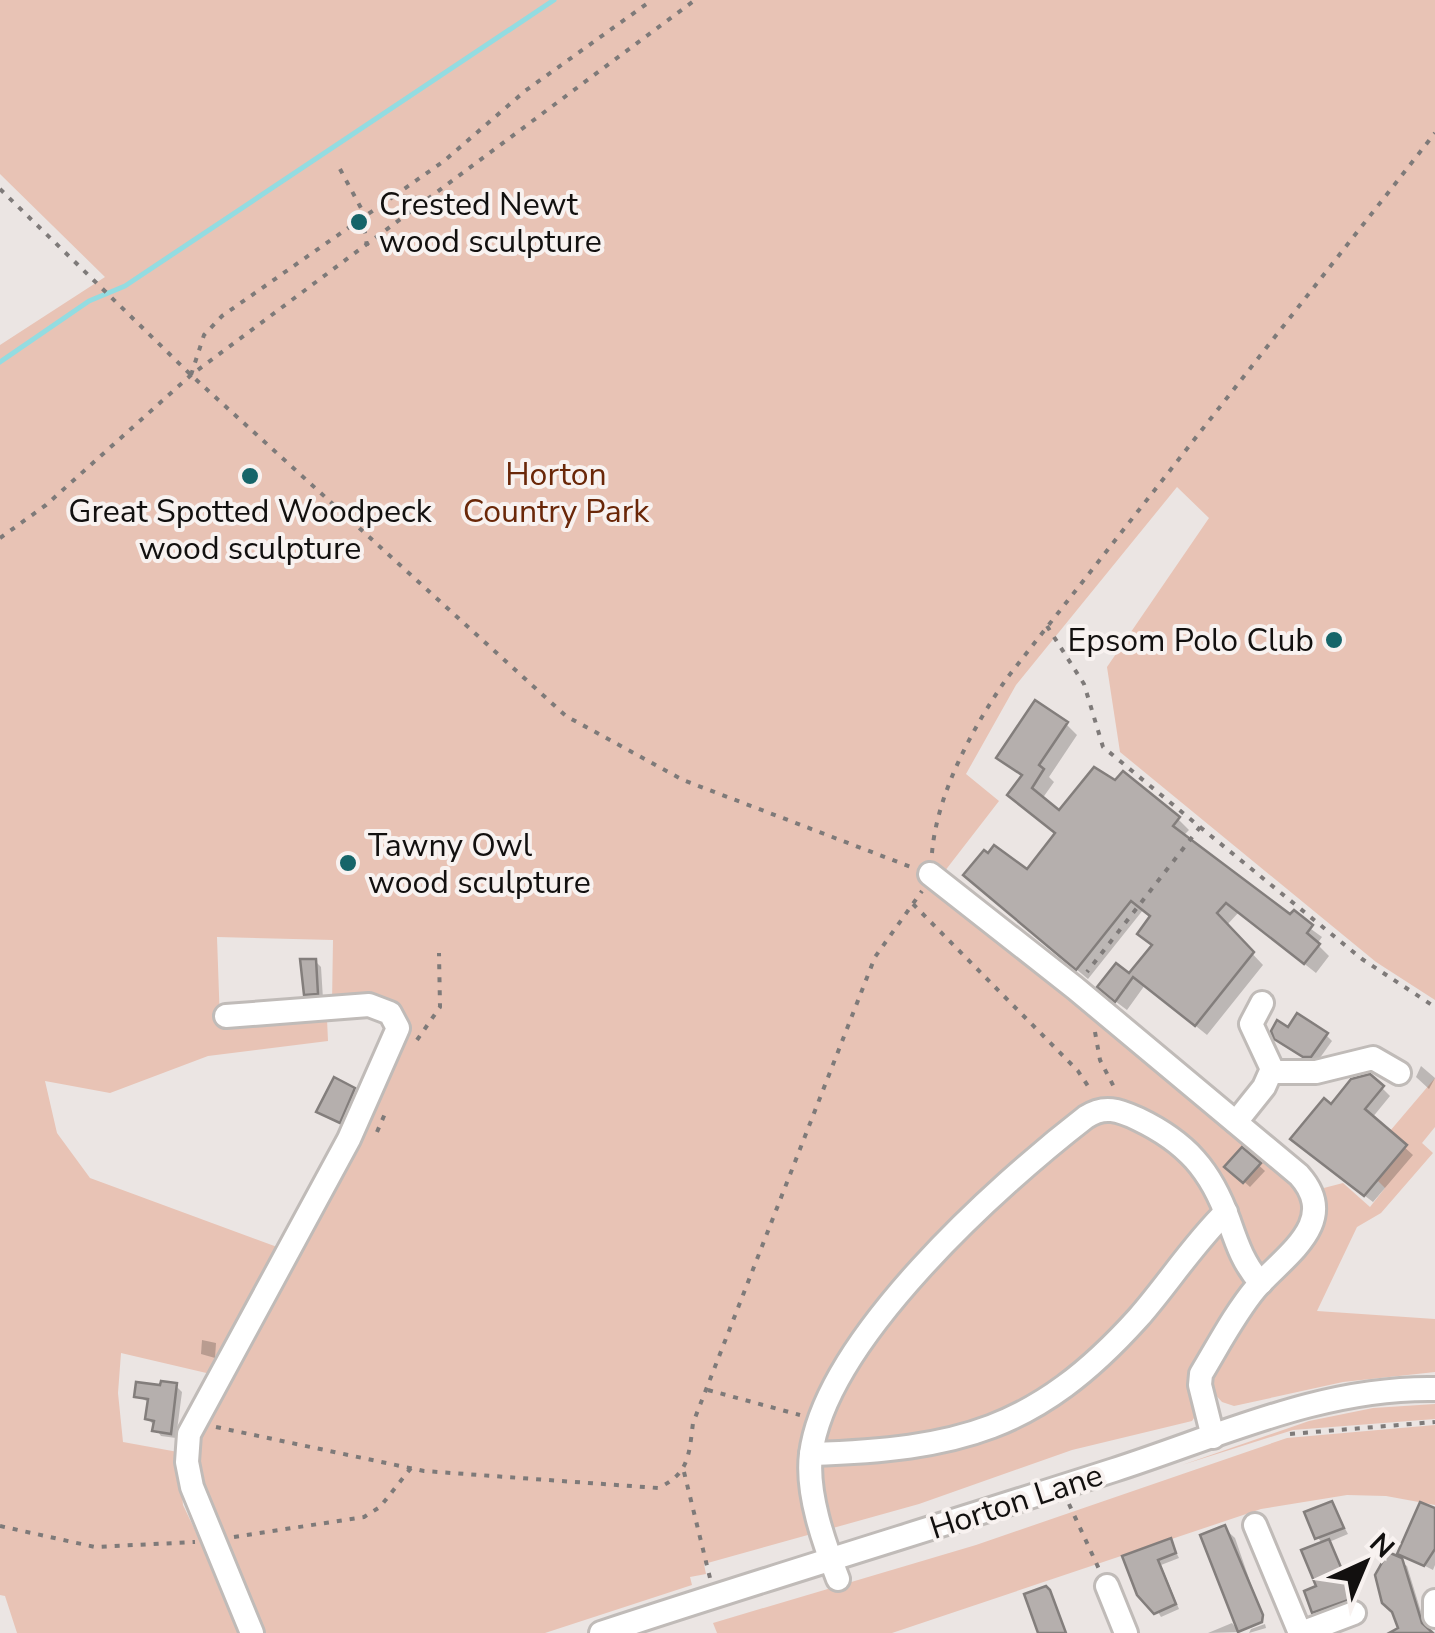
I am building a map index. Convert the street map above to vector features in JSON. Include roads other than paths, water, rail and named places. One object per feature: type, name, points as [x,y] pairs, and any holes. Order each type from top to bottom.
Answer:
[{"type":"street","points":[[930,874],[1075,988],[1298,1175],[1316,1204],[1313,1218],[1293,1252],[1261,1283],[1200,1380],[1212,1437]]},
{"type":"street","points":[[1236,1122],[1272,1072],[1272,1061],[1251,1024],[1262,1003]]},
{"type":"street","points":[[226,1016],[370,1005],[390,1013],[398,1028],[349,1138],[194,1422],[186,1453],[192,1486],[252,1633]]},
{"type":"street","points":[[1272,1072],[1296,1074],[1378,1058],[1399,1074]]},
{"type":"street","points":[[834,1570],[810,1481],[819,1420],[878,1320],[922,1267],[992,1194],[1100,1110],[1134,1117],[1194,1154],[1208,1171],[1246,1265],[1261,1283]]},
{"type":"street","points":[[811,1454],[864,1452],[961,1438],[1018,1418],[1065,1387],[1101,1356],[1226,1212]]},
{"type":"street","name":"Horton Lane","points":[[601,1633],[834,1570],[1296,1406],[1368,1392],[1435,1388]]},
{"type":"street","points":[[1254,1525],[1301,1633],[1354,1613]]},
{"type":"street","points":[[1107,1586],[1126,1633]]},
{"type":"street","points":[[1435,1601],[1435,1616]]},
{"type":"waterway","points":[[0,362],[89,301],[125,286],[554,0]]},
{"type":"place","name":"Crested Newt wood sculpture","points":[[359,222]]},
{"type":"place","name":"Great Spotted Woodpeck wood sculpture","points":[[250,476]]},
{"type":"place","name":"Epsom Polo Club","points":[[1334,640]]},
{"type":"place","name":"Tawny Owl wood sculpture","points":[[348,863]]},
{"type":"park label","name":"Horton Country Park","points":[[556,492]]}]
